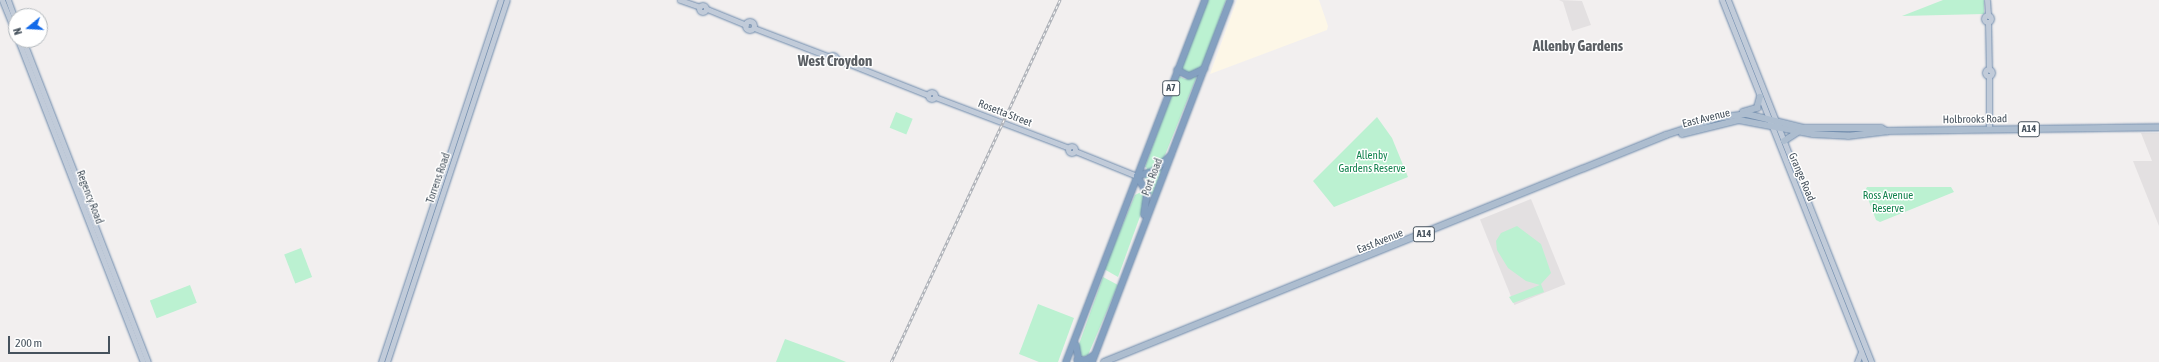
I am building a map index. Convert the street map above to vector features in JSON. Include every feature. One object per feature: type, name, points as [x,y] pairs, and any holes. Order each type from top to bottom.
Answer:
[{"type":"highway","name":"Port Road","points":[[1066,362],[1205,0]]},
{"type":"highway","name":"Port Road","points":[[1092,362],[1230,0]]},
{"type":"highway","points":[[1178,70],[1189,76],[1204,69]]},
{"type":"highway","points":[[1146,220],[1147,193],[1138,176],[1154,171],[1171,155]]},
{"type":"highway","points":[[1129,197],[1140,188],[1147,193]]},
{"type":"highway","points":[[1075,340],[1078,361],[1086,360],[1095,354]]},
{"type":"main road","points":[[2,0],[8,15]]},
{"type":"main road","name":"Torrens Road","points":[[381,362],[501,0]]},
{"type":"main road","name":"Torrens Road","points":[[387,362],[507,0]]},
{"type":"main road","name":"Rosetta Street","points":[[680,0],[700,7],[704,5],[707,9],[746,25],[749,30],[754,28],[830,57],[834,55],[837,59],[928,95],[930,100],[935,97],[1069,148],[1073,146],[1076,151],[1138,176]]},
{"type":"main road","name":"Grange Road","points":[[1722,0],[1760,97],[1784,141],[1864,352],[1864,361]]},
{"type":"main road","name":"Grange Road","points":[[1728,0],[1773,122],[1864,352],[1871,362]]},
{"type":"main road","points":[[1987,0],[1988,16],[1984,19],[1988,23],[1989,70],[1985,73],[1989,77],[1989,129]]},
{"type":"main road","name":"Regency Road","points":[[21,48],[143,362]]},
{"type":"main road","name":"Regency Road","points":[[26,48],[148,362]]},
{"type":"main road","points":[[1736,114],[1756,109],[1760,97]]},
{"type":"main road","name":"East Avenue","points":[[1104,362],[1696,125],[1736,114],[1773,122]]},
{"type":"main road","name":"East Avenue","points":[[1663,139],[1732,121],[1773,122]]},
{"type":"main road","name":"Holbrooks Road","points":[[1773,122],[1819,129],[1881,128],[1887,131]]},
{"type":"main road","name":"Holbrooks Road","points":[[1773,122],[1798,131],[1858,136],[1887,131],[2159,127]]},
{"type":"main road","points":[[1784,141],[1798,131]]},
{"type":"main road","points":[[1857,362],[1864,352]]},
{"type":"shaded area","points":[[1237,0],[1319,0],[1328,26],[1327,30],[1210,74]]},
{"type":"shaded area","points":[[1559,0],[1582,1],[1591,25],[1572,31],[1563,2]]},
{"type":"shaded area","points":[[2141,133],[2159,133],[2159,226],[2133,161],[2152,161]]},
{"type":"shaded area","points":[[1531,199],[1565,284],[1514,305],[1480,220]]},
{"type":"green space","points":[[1208,0],[1226,0],[1204,63],[1197,72],[1190,75],[1180,70]]},
{"type":"green space","points":[[1943,0],[1984,0],[1984,14],[1902,16]]},
{"type":"green space","points":[[1178,76],[1185,79],[1197,76],[1163,160],[1145,173],[1147,168],[1145,167]]},
{"type":"green space","points":[[896,112],[913,119],[906,135],[890,128]]},
{"type":"green space","name":"Allenby Gardens Reserve","points":[[1377,117],[1392,138],[1408,177],[1334,207],[1313,181]]},
{"type":"green space","points":[[1163,167],[1152,196],[1145,177]]},
{"type":"green space","name":"Ross Avenue Reserve","points":[[1867,187],[1951,187],[1954,192],[1880,222],[1876,220],[1865,191]]},
{"type":"green space","points":[[1143,191],[1146,200],[1118,277],[1104,269],[1135,195]]},
{"type":"green space","points":[[1517,226],[1541,244],[1551,273],[1541,284],[1544,292],[1513,303],[1509,297],[1540,285],[1526,281],[1508,268],[1497,250],[1496,241],[1501,233]]},
{"type":"green space","points":[[301,248],[312,277],[295,283],[284,254]]},
{"type":"green space","points":[[1103,277],[1118,285],[1088,355],[1082,357],[1078,347]]},
{"type":"green space","points":[[190,285],[197,303],[157,318],[150,300]]},
{"type":"green space","points":[[1038,304],[1074,318],[1058,362],[1039,362],[1019,354]]},
{"type":"green space","points":[[785,339],[834,357],[846,362],[776,362]]},
{"type":"railway","points":[[891,362],[1060,0]]},
{"type":"district","name":"Allenby Gardens","points":[[1578,46]]},
{"type":"district","name":"West Croydon","points":[[835,61]]}]
